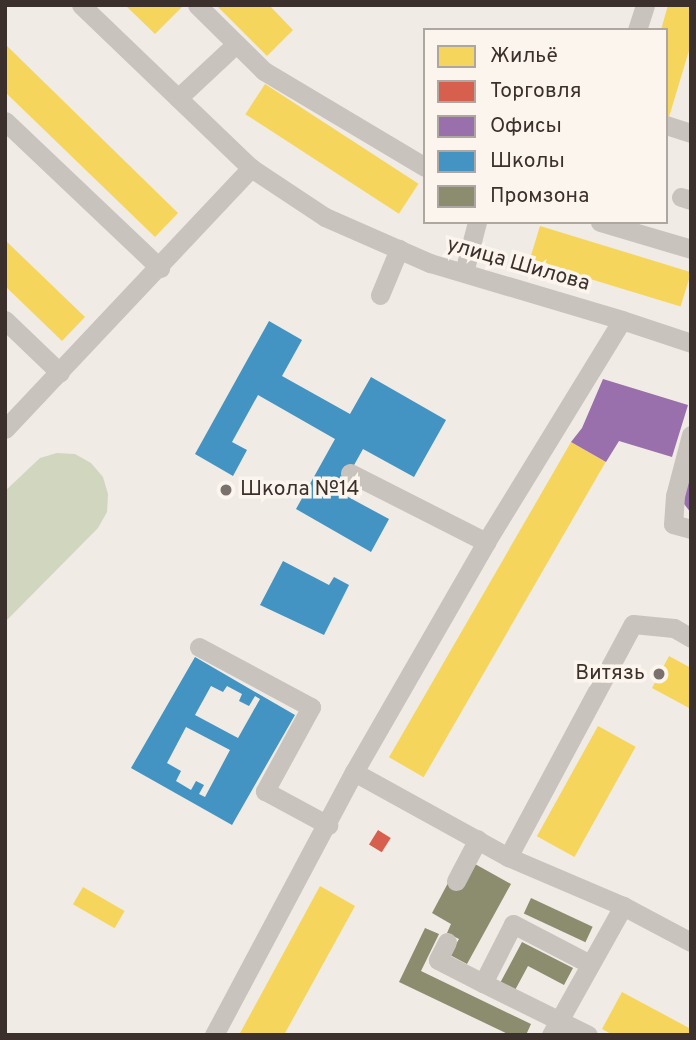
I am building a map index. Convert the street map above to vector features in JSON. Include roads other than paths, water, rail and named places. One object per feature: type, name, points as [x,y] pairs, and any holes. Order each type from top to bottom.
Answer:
[{"type":"street","name":"улица Шилова","points":[[81,5],[251,168],[325,218],[464,272],[691,344]]},
{"type":"street","points":[[197,5],[264,71],[423,166]]},
{"type":"street","points":[[638,28],[645,5]]},
{"type":"street","points":[[178,98],[236,44]]},
{"type":"street","points":[[5,121],[160,268]]},
{"type":"street","points":[[668,126],[691,132]]},
{"type":"street","points":[[5,429],[160,268],[251,168]]},
{"type":"street","points":[[464,272],[476,224]]},
{"type":"street","points":[[607,224],[691,249]]},
{"type":"street","points":[[380,295],[399,249]]},
{"type":"street","points":[[5,320],[60,373]]},
{"type":"street","points":[[214,1035],[355,772],[486,541],[622,320]]},
{"type":"street","points":[[691,435],[675,496],[673,524],[691,529]]},
{"type":"street","points":[[350,472],[486,541]]},
{"type":"street","points":[[508,858],[633,624],[674,628],[691,638]]},
{"type":"street","points":[[199,647],[311,707],[265,791],[328,825]]},
{"type":"street","points":[[355,772],[508,858],[623,905],[691,942]]},
{"type":"street","points":[[456,881],[478,839]]},
{"type":"street","points":[[555,1027],[623,905]]},
{"type":"street","points":[[483,983],[513,925],[590,964]]},
{"type":"street","points":[[447,942],[438,960],[483,983],[555,1027],[588,1035]]},
{"type":"place","name":"Школа №14","points":[[226,490]]},
{"type":"place","name":"Витязь","points":[[659,674]]}]
